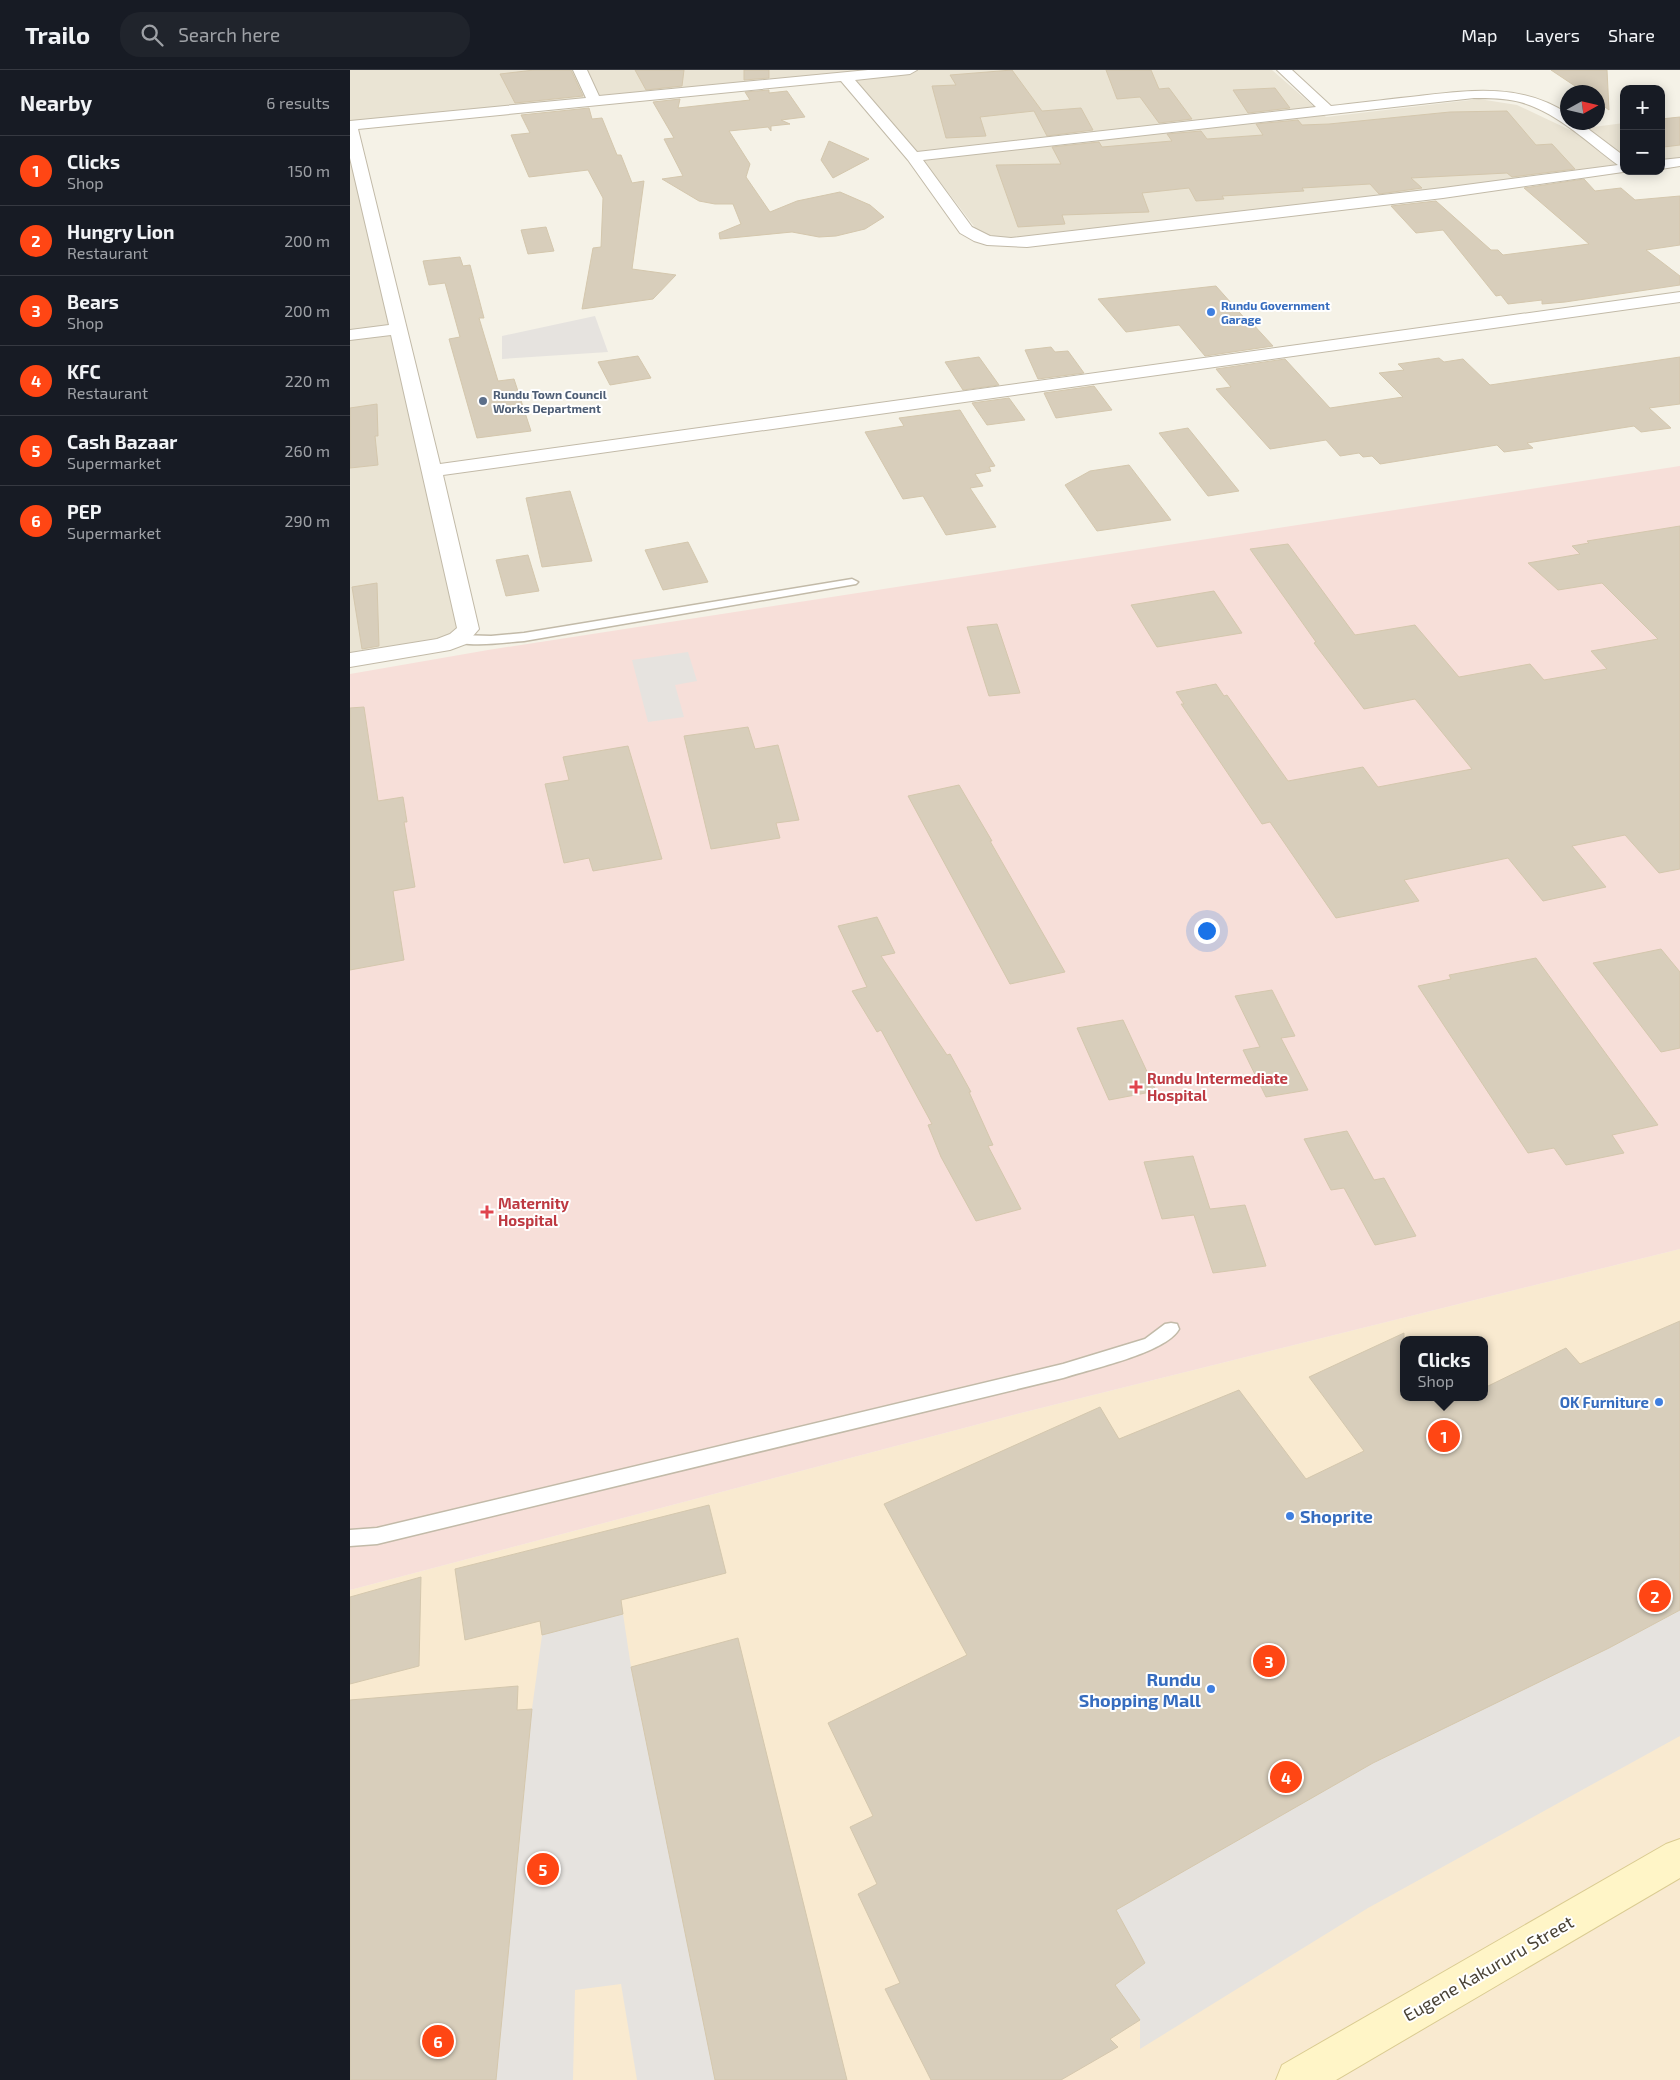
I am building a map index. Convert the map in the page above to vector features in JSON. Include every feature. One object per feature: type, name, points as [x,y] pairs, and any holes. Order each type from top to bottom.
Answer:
[{"type":"main road","name":"Eugene Kakururu Street","points":[[1297,2080],[1680,1857]]},
{"type":"street","points":[[580,70],[594,102]]},
{"type":"street","points":[[350,660],[442,645],[458,639],[468,629],[350,126],[910,70]]},
{"type":"street","points":[[1284,70],[1327,110]]},
{"type":"street","points":[[845,77],[913,158],[966,230],[975,237],[1005,243],[1443,194],[1620,170]]},
{"type":"street","points":[[913,158],[1446,97],[1498,94],[1536,102],[1560,116]]},
{"type":"street","points":[[1579,130],[1620,160]]},
{"type":"street","points":[[1665,164],[1680,162]]},
{"type":"street","points":[[432,471],[1680,297]]},
{"type":"street","points":[[350,335],[398,329]]},
{"type":"lane","points":[[458,639],[491,640],[524,637],[852,582]]},
{"type":"lane","points":[[350,1538],[377,1536],[1063,1371],[1151,1344],[1171,1329]]},
{"type":"shaded area","points":[[350,70],[1272,70],[1326,117],[1479,99],[1517,105],[1560,125],[1560,130],[1605,130],[1605,125],[1620,124],[1620,171],[1017,239],[980,234],[924,161],[847,72],[350,125]]},
{"type":"shaded area","points":[[1680,117],[1680,165],[1665,167],[1665,119]]},
{"type":"shaded area","points":[[350,127],[468,629],[458,639],[350,660]]},
{"type":"shaded area","points":[[595,316],[608,352],[502,359],[502,336]]},
{"type":"shaded area","name":"Rundu Intermediate Hospital","points":[[1680,466],[1680,1249],[1025,1412],[350,1590],[350,674],[488,650]]},
{"type":"shaded area","points":[[688,652],[697,681],[675,685],[684,717],[648,722],[632,660]]},
{"type":"shaded area","points":[[1680,1249],[1680,2080],[350,2080],[350,1590],[1025,1412]]},
{"type":"shaded area","points":[[1680,1610],[1680,1736],[1368,1908],[1140,2049],[1140,2020],[1115,1985],[1145,1963],[1116,1910],[1373,1763],[1609,1648]]},
{"type":"shaded area","points":[[623,1614],[631,1667],[715,2080],[637,2080],[621,1984],[575,1990],[573,2080],[496,2080],[532,1709],[542,1635]]},
{"type":"building","points":[[534,70],[571,70],[583,96],[515,103],[500,74]]},
{"type":"building","points":[[635,70],[684,70],[682,86],[646,90]]},
{"type":"building","points":[[744,70],[769,70],[769,78],[744,80]]},
{"type":"building","points":[[1012,70],[1042,111],[1081,108],[1093,130],[1047,136],[1034,111],[980,117],[986,136],[946,138],[932,86],[956,85],[950,75]]},
{"type":"building","points":[[1106,70],[1151,70],[1159,89],[1169,88],[1192,119],[1159,123],[1140,97],[1117,99]]},
{"type":"building","points":[[1551,70],[1607,70],[1609,110],[1605,107],[1605,85],[1574,85]]},
{"type":"building","points":[[1275,88],[1290,108],[1248,113],[1233,90]]},
{"type":"building","points":[[769,90],[769,93],[787,91],[805,117],[781,120],[790,124],[771,126],[771,131],[768,127],[729,131],[750,164],[746,177],[770,212],[797,201],[840,192],[870,205],[884,217],[865,229],[836,236],[819,237],[792,232],[720,239],[719,233],[741,224],[733,204],[715,204],[699,201],[662,179],[683,176],[664,139],[674,138],[653,102],[680,99],[678,108],[750,100],[745,92]]},
{"type":"building","points":[[589,108],[592,119],[602,118],[617,155],[621,155],[632,183],[644,181],[632,269],[676,275],[653,299],[582,309],[593,248],[601,247],[603,198],[588,170],[529,177],[511,135],[530,133],[521,115]]},
{"type":"building","points":[[1507,111],[1536,145],[1552,144],[1575,169],[1512,177],[1507,173],[1411,178],[1422,188],[1379,194],[1370,184],[1302,188],[1304,191],[1222,196],[1224,199],[1196,201],[1189,188],[1142,193],[1149,212],[1062,215],[1065,224],[1018,227],[996,165],[1061,164],[1052,147],[1099,142],[1102,147],[1172,141],[1167,134],[1201,131],[1207,139],[1263,135],[1256,124],[1298,120],[1302,125],[1329,124],[1450,112]]},
{"type":"building","points":[[1680,117],[1680,145],[1665,147],[1665,119]]},
{"type":"building","points":[[829,141],[869,159],[833,178],[821,160]]},
{"type":"building","points":[[1584,179],[1595,191],[1621,188],[1635,200],[1680,196],[1680,245],[1646,250],[1680,276],[1680,285],[1565,302],[1542,304],[1542,300],[1508,304],[1501,295],[1496,296],[1443,230],[1416,233],[1391,206],[1436,201],[1491,250],[1498,250],[1503,255],[1589,244],[1524,188]]},
{"type":"building","points":[[546,227],[554,251],[528,254],[521,230]]},
{"type":"building","points":[[460,257],[463,266],[470,265],[484,318],[479,318],[498,381],[514,379],[531,431],[477,438],[449,339],[460,337],[445,283],[429,285],[423,261]]},
{"type":"building","points":[[1216,286],[1248,322],[1251,322],[1273,346],[1205,356],[1179,325],[1126,332],[1098,299]]},
{"type":"building","points":[[1051,347],[1055,352],[1068,351],[1084,373],[1038,379],[1025,350]]},
{"type":"building","points":[[638,356],[651,378],[610,385],[598,362]]},
{"type":"building","points":[[979,357],[999,385],[963,390],[945,362]]},
{"type":"building","points":[[1680,357],[1680,404],[1649,408],[1671,428],[1641,432],[1634,426],[1527,443],[1533,448],[1504,452],[1497,445],[1380,464],[1372,456],[1363,457],[1359,453],[1340,456],[1326,440],[1270,449],[1216,389],[1231,387],[1216,369],[1285,359],[1330,408],[1403,397],[1379,373],[1404,370],[1398,364],[1439,358],[1444,362],[1463,359],[1490,385]]},
{"type":"building","points":[[1094,386],[1112,410],[1056,418],[1044,393]]},
{"type":"building","points":[[1009,398],[1025,420],[987,425],[972,403]]},
{"type":"building","points":[[377,404],[378,436],[375,436],[378,465],[350,468],[350,408]]},
{"type":"building","points":[[960,410],[995,466],[989,467],[991,471],[975,474],[983,486],[970,488],[996,527],[946,535],[923,496],[903,499],[865,432],[904,426],[899,418]]},
{"type":"building","points":[[1188,428],[1239,491],[1208,496],[1159,433]]},
{"type":"building","points":[[1129,465],[1171,520],[1097,531],[1065,485],[1090,471]]},
{"type":"building","points":[[570,491],[592,561],[542,567],[526,498]]},
{"type":"building","points":[[1680,526],[1680,869],[1659,873],[1625,835],[1572,846],[1606,887],[1543,901],[1508,858],[1404,880],[1419,901],[1336,918],[1270,822],[1262,824],[1181,704],[1184,704],[1176,692],[1216,684],[1224,696],[1227,695],[1288,781],[1363,767],[1378,787],[1472,769],[1415,699],[1364,709],[1314,643],[1316,642],[1250,549],[1288,544],[1355,635],[1415,625],[1459,677],[1530,664],[1544,680],[1607,669],[1591,651],[1658,639],[1602,583],[1558,590],[1528,563],[1580,554],[1572,546],[1589,543],[1587,541]]},
{"type":"building","points":[[688,542],[708,582],[663,590],[645,550]]},
{"type":"building","points":[[528,555],[539,591],[506,596],[496,560]]},
{"type":"building","points":[[377,583],[379,646],[362,649],[352,587]]},
{"type":"building","points":[[1214,591],[1242,633],[1157,647],[1131,605]]},
{"type":"building","points":[[997,624],[1020,693],[989,696],[967,627]]},
{"type":"building","points":[[364,707],[378,801],[403,797],[407,822],[404,822],[415,887],[393,891],[404,960],[350,970],[350,708]]},
{"type":"building","points":[[748,727],[755,749],[778,745],[799,820],[776,823],[780,838],[711,849],[684,736]]},
{"type":"building","points":[[628,746],[662,859],[593,871],[589,858],[564,863],[545,784],[569,780],[563,757]]},
{"type":"building","points":[[959,785],[1065,972],[1010,984],[908,796]]},
{"type":"building","points":[[877,917],[895,953],[881,956],[947,1055],[950,1054],[971,1092],[969,1092],[993,1145],[988,1146],[1021,1209],[976,1221],[941,1157],[928,1125],[932,1124],[881,1030],[877,1032],[852,991],[867,987],[838,926]]},
{"type":"building","points":[[1661,949],[1680,972],[1680,1048],[1661,1052],[1593,963]]},
{"type":"building","points":[[1536,958],[1658,1125],[1612,1135],[1624,1153],[1566,1165],[1554,1148],[1528,1153],[1418,986],[1451,979],[1449,975]]},
{"type":"building","points":[[1272,990],[1295,1036],[1281,1038],[1308,1090],[1266,1097],[1243,1050],[1260,1047],[1235,996]]},
{"type":"building","points":[[1123,1020],[1156,1091],[1109,1100],[1077,1028]]},
{"type":"building","points":[[1347,1131],[1374,1180],[1384,1178],[1416,1236],[1375,1245],[1344,1188],[1331,1190],[1304,1139]]},
{"type":"building","points":[[1193,1156],[1210,1209],[1245,1205],[1266,1266],[1213,1273],[1194,1215],[1162,1219],[1144,1162]]},
{"type":"building","name":"Rundu Shopping Mall","points":[[1680,1321],[1680,1610],[1609,1648],[1373,1763],[1116,1910],[1145,1963],[1115,1985],[1140,2020],[1110,2039],[1118,2047],[1061,2080],[931,2080],[885,1989],[900,1983],[858,1894],[877,1884],[850,1827],[873,1816],[828,1723],[967,1655],[884,1504],[1100,1407],[1119,1439],[1239,1390],[1306,1479],[1364,1451],[1309,1377],[1404,1333],[1404,1336],[1400,1336],[1400,1401],[1488,1401],[1488,1386],[1566,1348],[1580,1364]]},
{"type":"building","points":[[709,1505],[726,1573],[621,1600],[623,1614],[542,1635],[540,1621],[465,1640],[455,1569]]},
{"type":"building","points":[[421,1577],[419,1666],[350,1684],[350,1597]]},
{"type":"building","points":[[738,1638],[847,2080],[715,2080],[631,1667]]},
{"type":"building","points":[[518,1686],[517,1710],[532,1709],[496,2080],[350,2080],[350,1700]]},
{"type":"place","name":"Rundu Government Garage","points":[[1211,312]]},
{"type":"place","name":"Rundu Town Council Works Department","points":[[483,401]]},
{"type":"place","name":"Rundu Intermediate Hospital","points":[[1136,1087]]},
{"type":"place","name":"Maternity Hospital","points":[[487,1212]]},
{"type":"place","name":"OK Furniture","points":[[1659,1402]]},
{"type":"place","name":"Clicks","points":[[1444,1436]]},
{"type":"place","name":"Shoprite","points":[[1290,1516]]},
{"type":"place","name":"Hungry Lion","points":[[1655,1596]]},
{"type":"place","name":"Bears","points":[[1269,1661]]},
{"type":"place","name":"Rundu Shopping Mall","points":[[1211,1689]]},
{"type":"place","name":"KFC","points":[[1286,1777]]},
{"type":"place","name":"Cash Bazaar","points":[[543,1869]]},
{"type":"place","name":"PEP","points":[[438,2041]]}]
